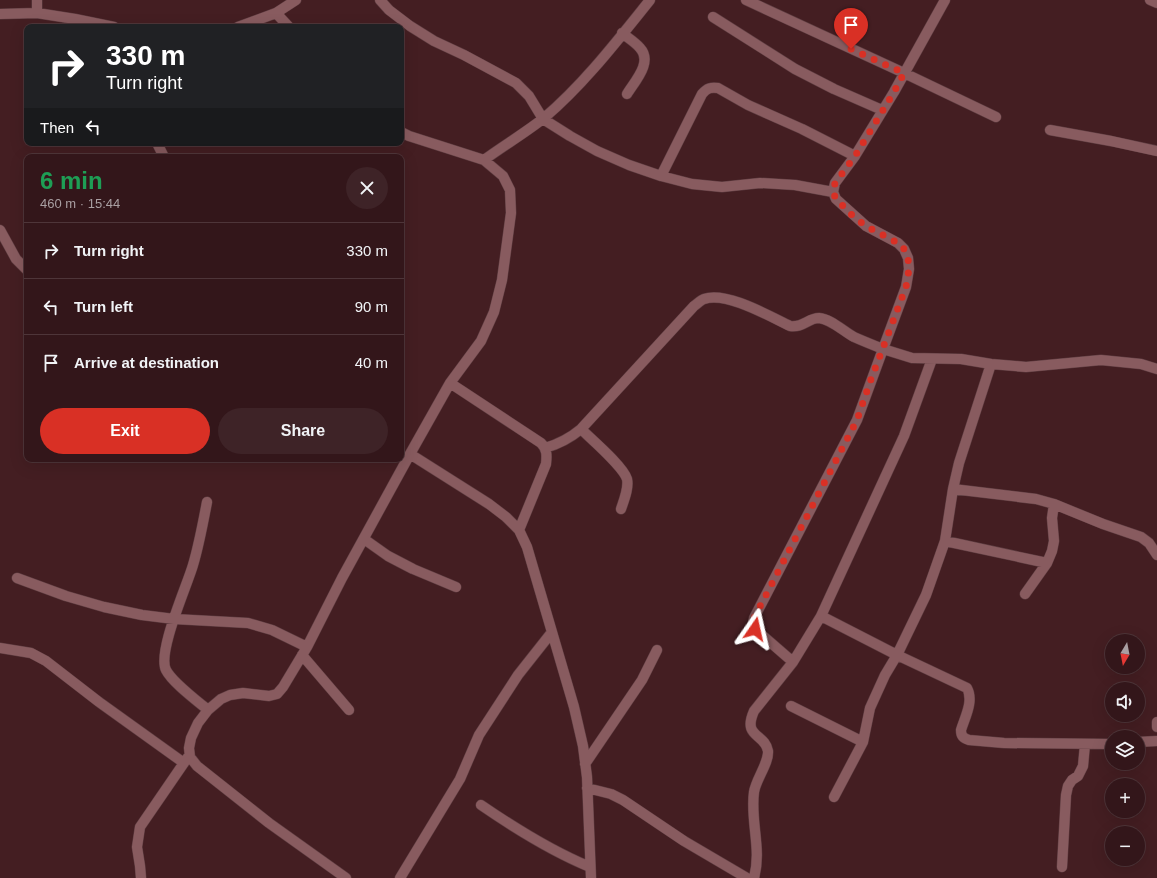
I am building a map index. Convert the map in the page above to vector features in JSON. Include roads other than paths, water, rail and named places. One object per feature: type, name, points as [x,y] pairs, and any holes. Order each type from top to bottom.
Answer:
[{"type":"street","points":[[37,0],[37,13]]},
{"type":"street","points":[[247,24],[276,14],[296,0]]},
{"type":"street","points":[[380,0],[389,10],[434,41],[471,58],[516,83],[529,96],[543,118],[570,136],[597,151],[629,165],[661,176],[692,184],[707,186],[722,187],[767,183],[795,185],[833,192]]},
{"type":"street","points":[[484,160],[543,118],[571,92],[650,0]]},
{"type":"street","points":[[746,0],[996,117]]},
{"type":"street","points":[[793,662],[755,629],[753,624],[754,618],[857,420],[906,287],[909,269],[908,258],[904,249],[898,243],[862,222],[836,199],[833,192],[835,183],[855,156],[894,92],[945,0]]},
{"type":"street","points":[[1150,0],[1157,3]]},
{"type":"street","points":[[0,14],[37,13],[77,23]]},
{"type":"street","points":[[276,14],[286,24]]},
{"type":"street","points":[[713,17],[795,69],[834,89],[882,110]]},
{"type":"street","points":[[622,33],[640,48],[644,55],[644,65],[627,94]]},
{"type":"street","points":[[661,176],[702,94],[707,89],[713,87],[718,88],[748,105],[802,129],[855,156]]},
{"type":"street","points":[[1050,130],[1157,151]]},
{"type":"street","points":[[346,878],[269,823],[197,766],[190,757],[189,748],[191,738],[198,723],[208,710],[221,699],[230,695],[243,693],[269,696],[277,694],[283,688],[410,454],[450,383],[481,341],[494,312],[502,280],[511,213],[510,190],[503,176],[484,160],[404,134]]},
{"type":"street","points":[[0,230],[16,259],[24,267]]},
{"type":"street","points":[[545,448],[560,444],[580,429],[694,306],[704,299],[718,297],[733,300],[790,326],[796,327],[815,318],[821,318],[882,349],[912,358],[962,359],[991,364],[1026,367],[1101,360],[1141,364],[1157,369]]},
{"type":"street","points":[[754,878],[757,868],[758,848],[754,790],[767,758],[768,750],[765,744],[753,733],[750,726],[750,719],[754,711],[793,662],[821,616],[904,436],[932,359]]},
{"type":"street","points":[[834,797],[863,742],[870,708],[885,675],[897,655],[926,595],[945,541],[959,462],[991,364]]},
{"type":"street","points":[[450,383],[540,443],[545,448],[547,457],[546,464],[519,530]]},
{"type":"street","points":[[580,429],[622,469],[627,479],[627,489],[621,509]]},
{"type":"street","points":[[410,454],[489,504],[506,517],[519,530],[527,547],[574,707],[583,746],[587,788],[591,878]]},
{"type":"street","points":[[953,489],[1036,499],[1054,504],[1103,524],[1141,537],[1149,543],[1157,554]]},
{"type":"street","points":[[207,502],[194,565],[174,619],[163,662],[171,678],[208,710]]},
{"type":"street","points":[[1026,594],[1047,564],[1052,551],[1054,541],[1052,518],[1054,504]]},
{"type":"street","points":[[364,539],[388,556],[412,569],[456,587]]},
{"type":"street","points":[[945,541],[1047,564]]},
{"type":"street","points":[[17,578],[66,596],[104,607],[142,615],[174,619],[248,623],[272,630],[304,651],[349,710]]},
{"type":"street","points":[[821,616],[897,655],[967,688],[970,694],[970,700],[961,730],[961,735],[964,738],[969,740],[1004,743],[1105,744]]},
{"type":"street","points":[[400,878],[460,779],[479,735],[518,675],[552,632]]},
{"type":"street","points":[[0,648],[31,653],[46,661],[99,702],[184,762]]},
{"type":"street","points":[[585,764],[642,680],[657,650]]},
{"type":"street","points":[[791,706],[863,742]]},
{"type":"street","points":[[1157,722],[1157,727]]},
{"type":"street","points":[[1145,742],[1157,741]]},
{"type":"street","points":[[1062,867],[1066,795],[1068,786],[1072,780],[1078,776],[1083,766],[1085,744]]},
{"type":"street","points":[[141,878],[137,847],[140,826],[190,754]]},
{"type":"street","points":[[587,788],[610,794],[623,800],[684,841],[747,878]]},
{"type":"street","points":[[481,805],[534,840],[566,857],[590,867]]}]
